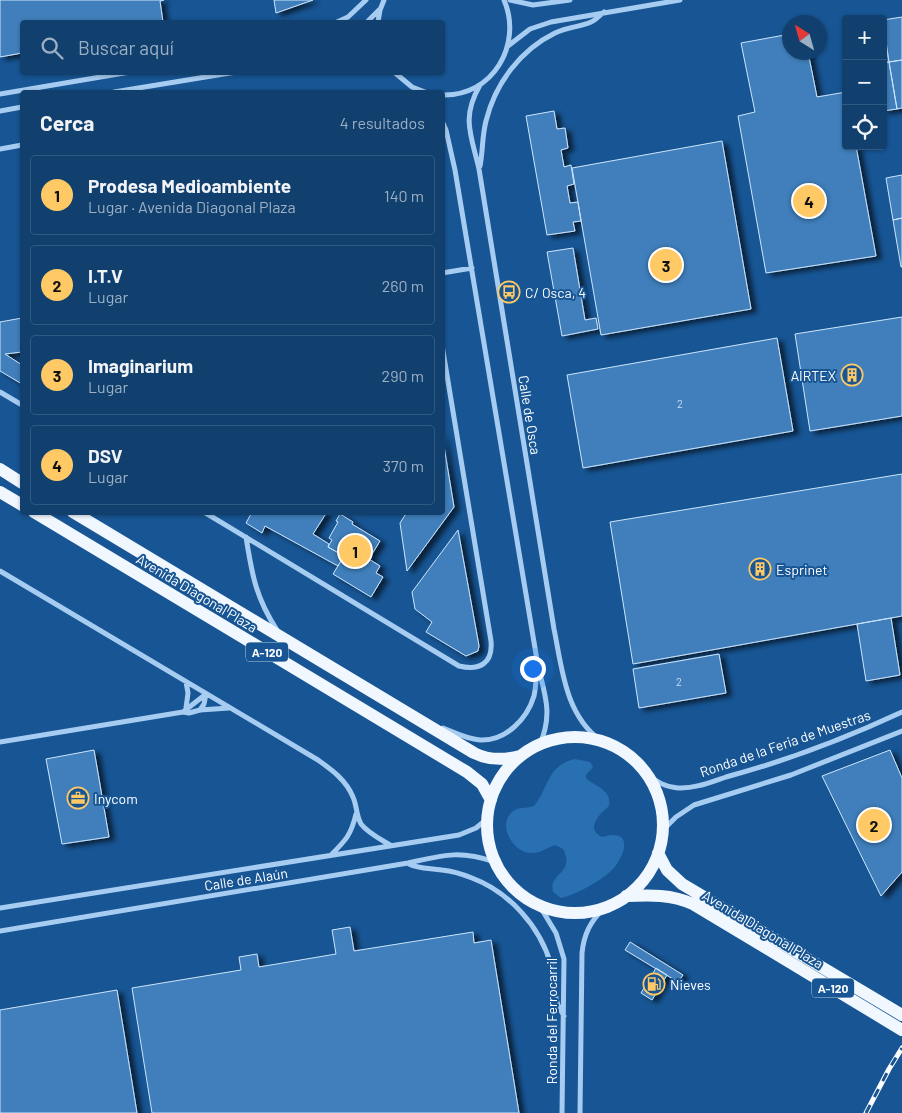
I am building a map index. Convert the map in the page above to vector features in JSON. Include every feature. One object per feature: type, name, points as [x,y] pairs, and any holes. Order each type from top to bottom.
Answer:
[{"type":"main road","points":[[0,469],[20,482]]},
{"type":"main road","points":[[0,492],[20,504]]},
{"type":"main road","name":"Avenida Diagonal Plaza","points":[[39,515],[473,776],[482,784],[490,800]]},
{"type":"main road","name":"Avenida Diagonal Plaza","points":[[77,515],[481,756],[510,759],[520,756]]},
{"type":"main road","name":"A-120","points":[[570,736],[600,740],[619,748],[634,759],[647,774],[657,791],[662,810],[663,830],[658,853],[645,877],[626,896],[604,908],[567,913],[539,905],[527,899],[512,886],[495,862],[488,840],[487,819],[490,800],[503,776],[520,756],[540,744],[570,736]]},
{"type":"main road","name":"Avenida Diagonal Plaza","points":[[658,853],[667,870],[682,884],[902,1015]]},
{"type":"main road","name":"Avenida Diagonal Plaza","points":[[626,896],[672,896],[693,904],[902,1030]]},
{"type":"street","points":[[341,20],[366,0]]},
{"type":"street","points":[[378,20],[384,0]]},
{"type":"street","points":[[445,95],[459,94],[480,85],[502,61],[508,46],[511,28],[504,0]]},
{"type":"street","points":[[510,0],[533,5],[570,0]]},
{"type":"street","points":[[508,46],[520,36],[540,25],[604,12],[680,0]]},
{"type":"street","points":[[369,20],[380,10]]},
{"type":"street","points":[[479,169],[486,122],[494,97],[509,71],[522,56],[554,34],[567,28],[592,22],[604,12]]},
{"type":"street","points":[[24,90],[112,75]]},
{"type":"street","points":[[126,90],[218,75]]},
{"type":"street","points":[[398,75],[412,87],[419,90]]},
{"type":"street","name":"Calle de Osca","points":[[480,85],[470,103],[468,114],[479,169],[554,628],[569,698],[577,713],[600,740]]},
{"type":"street","points":[[0,94],[20,91]]},
{"type":"street","points":[[0,111],[20,108]]},
{"type":"street","points":[[445,130],[450,144],[472,268],[544,693],[548,721],[540,744]]},
{"type":"street","points":[[0,149],[20,145]]},
{"type":"street","points":[[445,272],[472,268]]},
{"type":"street","points":[[209,515],[460,666],[469,668],[482,665],[491,655],[492,641],[445,363]]},
{"type":"street","points":[[0,392],[20,404]]},
{"type":"street","name":"Avenida Diagonal Plaza","points":[[246,537],[254,583],[266,614],[281,637]]},
{"type":"street","points":[[0,571],[318,760],[340,777],[354,798],[356,814],[353,828],[346,841],[331,855]]},
{"type":"street","points":[[408,712],[468,738],[481,740],[493,738],[517,726],[526,714],[534,694],[538,666]]},
{"type":"street","points":[[184,710],[188,693],[186,682]]},
{"type":"street","points":[[200,710],[204,704],[206,694]]},
{"type":"street","points":[[0,742],[184,710],[206,694]]},
{"type":"street","points":[[184,710],[192,713],[200,710],[230,708]]},
{"type":"street","name":"Ronda de la Feria de Muestras","points":[[647,774],[661,784],[677,788],[693,787],[740,774],[786,758],[902,712]]},
{"type":"street","name":"Ronda de la Feria de Muestras","points":[[663,830],[676,817],[694,805],[791,775],[902,731]]},
{"type":"street","points":[[356,814],[362,824],[372,834],[390,846]]},
{"type":"street","name":"Calle de Alaún","points":[[0,908],[459,835],[476,828],[487,819]]},
{"type":"street","name":"Calle de Alaún","points":[[0,931],[408,864],[446,854],[473,855],[495,862]]},
{"type":"street","points":[[408,864],[417,868],[452,872],[473,878],[502,894],[517,907],[536,932],[546,952],[553,974],[557,1002],[564,1016]]},
{"type":"street","name":"Ronda del Ferrocarril","points":[[539,905],[556,932],[562,950],[564,970],[562,1113]]},
{"type":"street","points":[[580,1113],[582,953],[588,927],[604,908]]},
{"type":"shaded area","points":[[575,759],[590,762],[593,767],[586,775],[586,778],[606,792],[608,796],[609,806],[596,821],[594,829],[602,837],[619,836],[623,839],[624,844],[621,857],[612,870],[595,883],[561,898],[553,892],[553,886],[554,881],[566,863],[563,849],[555,845],[537,853],[524,851],[518,848],[509,837],[506,824],[508,817],[514,810],[534,806],[559,766]]},
{"type":"building","points":[[0,0],[164,0],[160,1],[163,20],[20,20],[20,53],[0,57]]},
{"type":"building","points":[[274,0],[313,0],[276,13]]},
{"type":"building","points":[[902,17],[902,60],[889,62],[887,19]]},
{"type":"building","points":[[782,35],[782,60],[810,60],[817,97],[842,93],[842,150],[857,150],[876,256],[766,273],[738,116],[755,112],[741,43]]},
{"type":"building","points":[[902,60],[902,108],[897,109],[889,62]]},
{"type":"building","points":[[887,62],[889,62],[897,109],[887,110],[887,105]]},
{"type":"building","points":[[554,111],[557,129],[565,128],[568,148],[561,150],[564,167],[571,165],[574,184],[567,186],[570,203],[578,202],[581,221],[573,222],[575,231],[547,235],[526,116]]},
{"type":"building","points":[[722,141],[751,309],[601,335],[572,168]]},
{"type":"building","points":[[902,175],[902,218],[893,220],[886,178]]},
{"type":"building","points":[[902,218],[902,267],[901,267],[893,220]]},
{"type":"building","points":[[573,248],[585,320],[596,318],[598,329],[562,336],[547,252]]},
{"type":"building","name":"AIRTEX","points":[[902,317],[902,416],[810,431],[795,334]]},
{"type":"building","points":[[20,318],[20,352],[5,354],[20,364],[20,383],[0,371],[0,322]]},
{"type":"building","points":[[777,338],[793,431],[583,468],[567,375]]},
{"type":"building","points":[[445,452],[454,507],[407,571],[400,523],[405,515],[445,515]]},
{"type":"building","name":"Esprinet","points":[[902,474],[902,616],[633,664],[610,522]]},
{"type":"building","points":[[250,515],[325,515],[313,534],[329,544],[328,547],[344,556],[338,566],[265,526],[262,533],[246,523]]},
{"type":"building","points":[[339,515],[342,515],[353,522],[352,524],[380,541],[369,559],[380,566],[376,573],[383,577],[371,597],[333,574],[344,556],[328,547],[332,540],[329,538],[338,522],[336,521]]},
{"type":"building","points":[[458,530],[479,646],[478,651],[466,656],[426,632],[432,622],[415,609],[412,592]]},
{"type":"building","points":[[891,618],[900,675],[866,681],[857,624]]},
{"type":"building","points":[[719,654],[726,693],[639,708],[633,669]]},
{"type":"building","name":"Inycom","points":[[94,750],[109,837],[62,844],[46,759]]},
{"type":"building","points":[[890,750],[902,778],[902,872],[881,896],[822,776]]},
{"type":"building","points":[[350,927],[354,951],[473,932],[474,943],[491,940],[519,1113],[152,1113],[132,988],[241,970],[239,957],[257,954],[259,967],[336,954],[332,930]]},
{"type":"building","points":[[630,942],[683,975],[678,982],[625,950]]},
{"type":"building","points":[[656,968],[667,975],[652,1000],[641,993]]},
{"type":"building","points":[[117,990],[137,1113],[0,1113],[0,1010]]},
{"type":"railway","points":[[866,1113],[902,1048]]},
{"type":"place","name":"DSV","points":[[809,201]]},
{"type":"place","name":"Imaginarium","points":[[666,265]]},
{"type":"place","name":"C/ Osca, 4","points":[[509,292]]},
{"type":"place","name":"AIRTEX","points":[[852,375]]},
{"type":"place","name":"Prodesa Medioambiente","points":[[355,551]]},
{"type":"place","name":"Esprinet","points":[[760,569]]},
{"type":"place","name":"Inycom","points":[[78,798]]},
{"type":"place","name":"I.T.V","points":[[874,825]]},
{"type":"place","name":"Nieves","points":[[654,984]]}]
